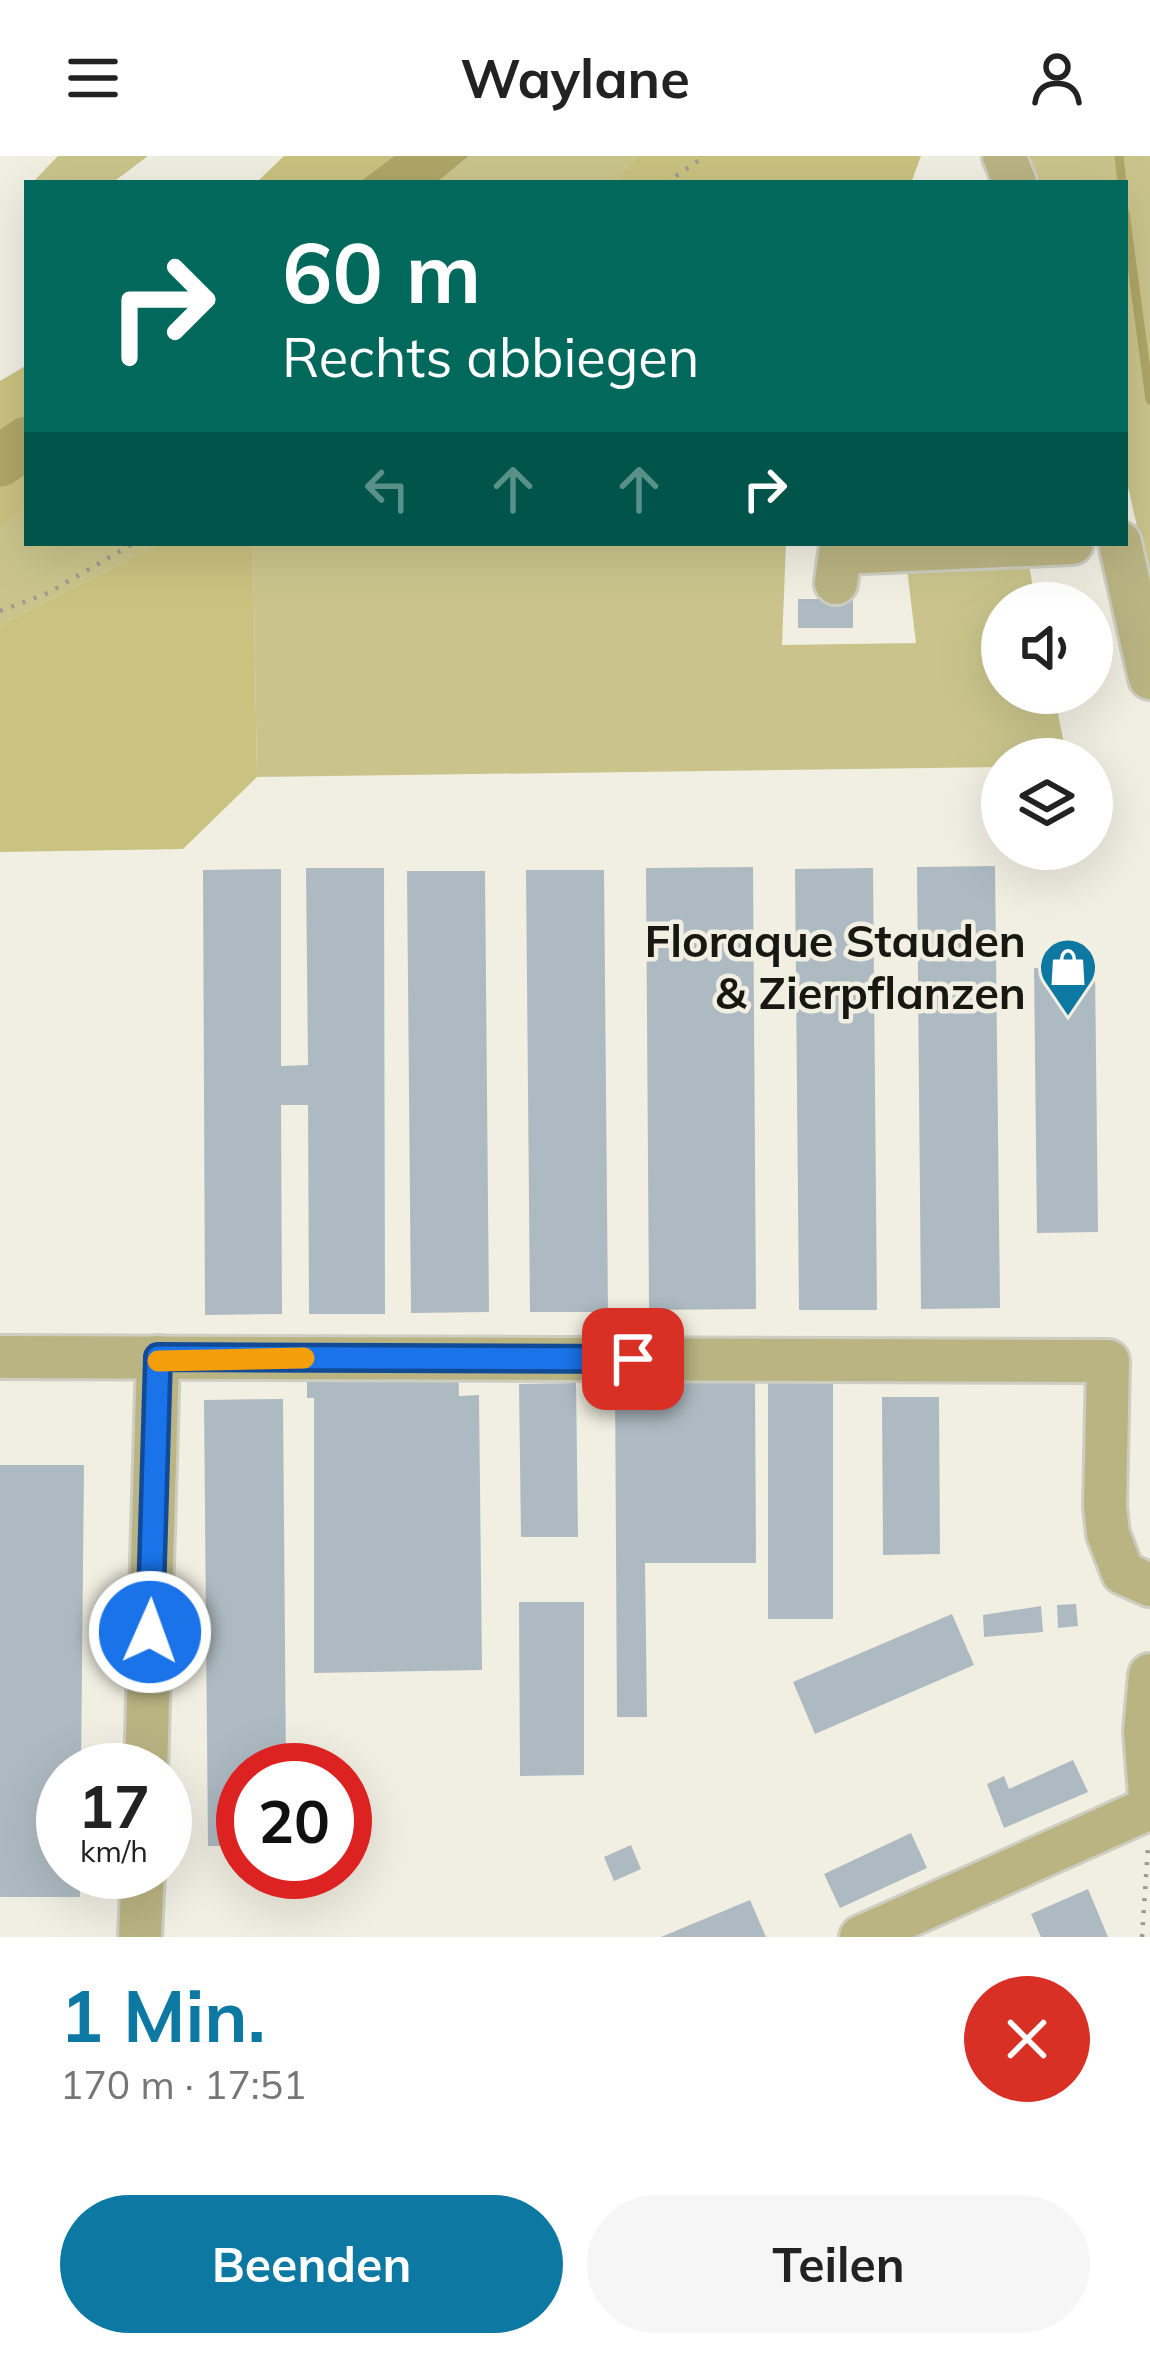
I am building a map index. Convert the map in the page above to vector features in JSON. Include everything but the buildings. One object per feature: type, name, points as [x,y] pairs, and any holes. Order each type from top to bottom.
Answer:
[{"type":"street","points":[[836,583],[840,554],[1009,546]]},
{"type":"street","points":[[1121,546],[1150,678]]},
{"type":"street","points":[[0,1357],[1108,1361],[1108,1534],[1123,1574],[1150,1585]]},
{"type":"street","points":[[147,1743],[158,1357]]},
{"type":"street","points":[[1150,1676],[1145,1732],[1150,1795]]},
{"type":"street","points":[[861,1937],[1149,1827]]},
{"type":"street","points":[[140,1937],[142,1899]]},
{"type":"path","points":[[670,180],[705,156]]},
{"type":"path","points":[[0,611],[48,593],[129,546]]},
{"type":"path","points":[[1142,1937],[1149,1827]]},
{"type":"shaded area","points":[[58,156],[148,156],[116,180],[35,180]]},
{"type":"shaded area","points":[[284,156],[394,156],[362,180],[259,180]]},
{"type":"shaded area","points":[[394,156],[469,156],[440,180],[362,180]]},
{"type":"shaded area","points":[[469,156],[636,156],[616,180],[440,180]]},
{"type":"shaded area","points":[[636,156],[921,156],[912,180],[616,180]]},
{"type":"shaded area","points":[[1017,156],[1150,156],[1150,583],[1128,487],[1128,180],[1028,180]]},
{"type":"shaded area","points":[[24,367],[24,510],[0,529],[0,381]]},
{"type":"shaded area","points":[[24,510],[24,546],[155,546],[0,625],[0,529]]},
{"type":"shaded area","points":[[155,546],[253,546],[257,777],[183,849],[0,852],[0,625]]},
{"type":"shaded area","points":[[253,546],[786,546],[782,645],[916,643],[907,569],[1029,565],[1032,582],[981,582],[981,714],[1058,714],[1063,738],[981,738],[981,767],[257,777]]},
{"type":"waterway","points":[[1119,156],[1122,180]]},
{"type":"waterway","points":[[1128,235],[1150,400]]},
{"type":"waterway","points":[[0,461],[24,444]]},
{"type":"slow traffic","points":[[158,1361],[158,1357],[304,1358]]},
{"type":"place","name":"Floraque Stauden & Zierpflanzen","points":[[1068,1018]]},
{"type":"route","points":[[150,1632],[158,1357],[633,1359]]}]
